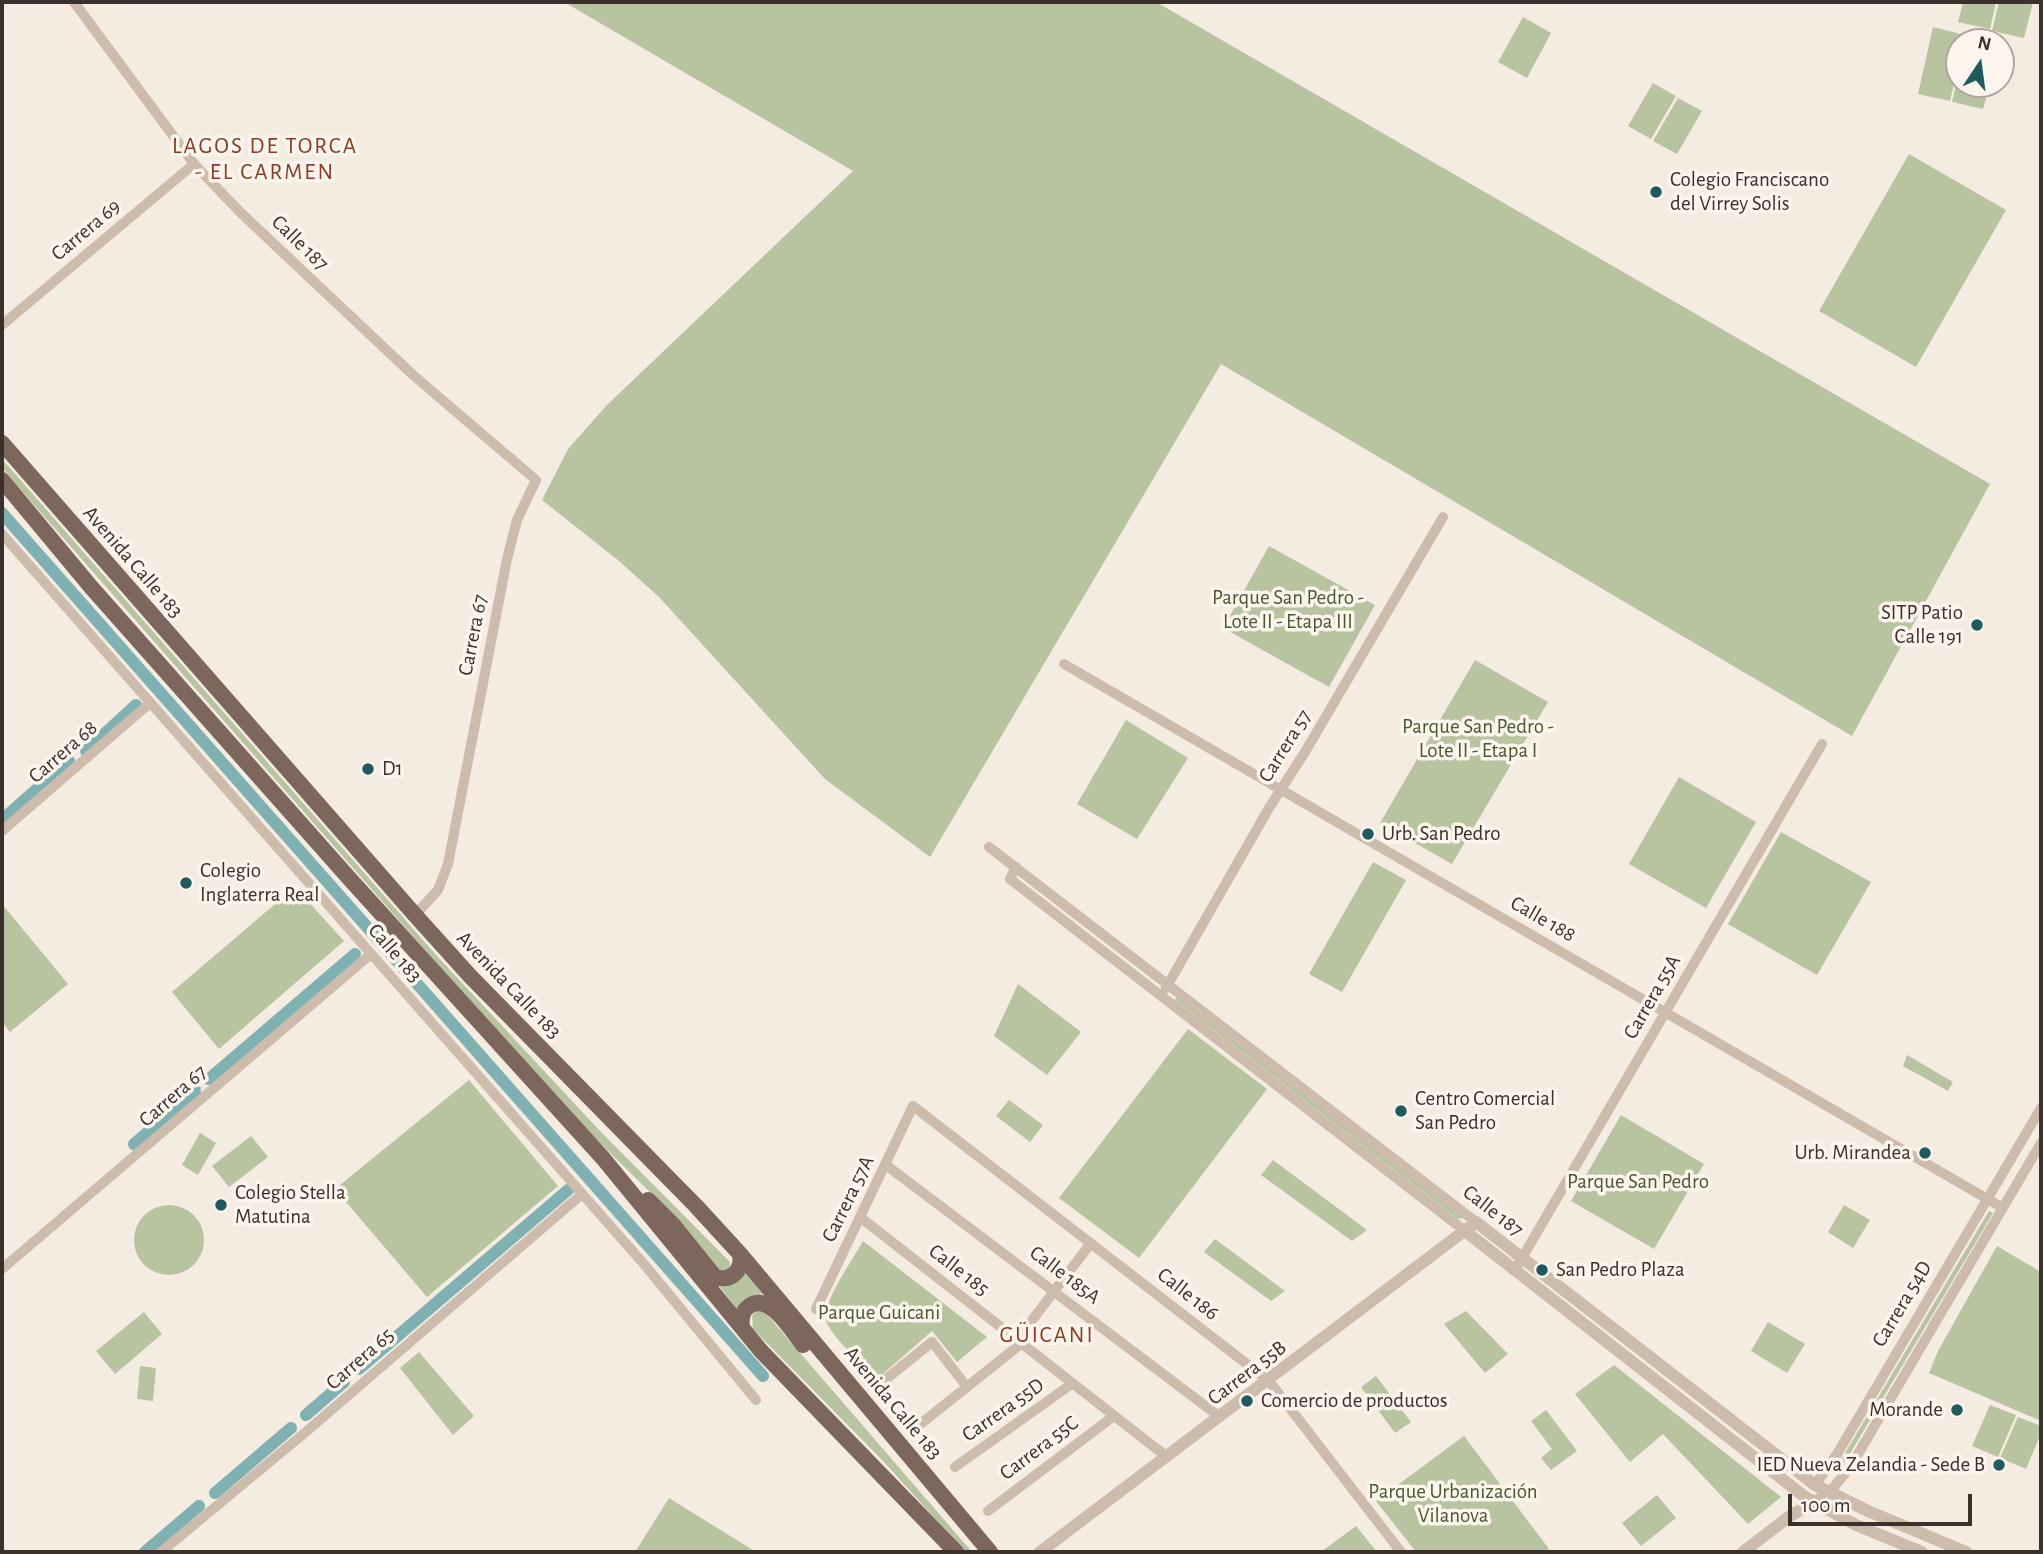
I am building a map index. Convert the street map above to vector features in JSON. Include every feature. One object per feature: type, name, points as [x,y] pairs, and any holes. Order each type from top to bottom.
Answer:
[{"type":"main road","name":"Avenida Calle 183","points":[[2,443],[470,976],[740,1254],[990,1552]]},
{"type":"main road","points":[[2,480],[91,587],[471,1015],[619,1177],[742,1328],[956,1552]]},
{"type":"main road","points":[[619,1177],[668,1218],[715,1277],[728,1278],[737,1273],[741,1264],[740,1254]]},
{"type":"main road","points":[[742,1328],[741,1320],[748,1306],[760,1302],[768,1304],[814,1358],[862,1398]]},
{"type":"street","name":"Calle 187","points":[[74,2],[194,164],[285,256],[413,375],[536,480]]},
{"type":"street","name":"Carrera 69","points":[[2,325],[194,164]]},
{"type":"street","name":"Carrera 67","points":[[415,915],[438,890],[448,864],[507,559],[517,520],[536,480]]},
{"type":"street","name":"Carrera 57","points":[[1161,996],[1443,517]]},
{"type":"street","name":"Calle 183","points":[[2,534],[643,1263],[756,1400]]},
{"type":"street","name":"Calle 188","points":[[1064,664],[2003,1208]]},
{"type":"street","name":"Carrera 68","points":[[2,831],[150,703]]},
{"type":"street","name":"Carrera 55A","points":[[1515,1269],[1822,744]]},
{"type":"street","name":"Calle 187","points":[[989,847],[1815,1485],[1966,1552]]},
{"type":"street","name":"Calle 187","points":[[1016,867],[1010,878],[1810,1499],[1868,1530],[1922,1552]]},
{"type":"street","name":"Carrera 67","points":[[2,1269],[371,954]]},
{"type":"street","name":"Carrera 57A","points":[[816,1308],[913,1106]]},
{"type":"street","name":"Calle 186","points":[[913,1106],[1269,1381],[1401,1552]]},
{"type":"street","name":"Carrera 54D","points":[[1810,1499],[1815,1485],[1837,1454],[2041,1108]]},
{"type":"street","name":"Carrera 54D","points":[[1743,1552],[1810,1499],[1829,1493],[1851,1466],[2041,1143]]},
{"type":"street","name":"Calle 185A","points":[[886,1165],[1220,1417]]},
{"type":"street","name":"Carrera 65","points":[[161,1552],[307,1431],[582,1194]]},
{"type":"street","name":"Calle 185","points":[[860,1217],[1167,1457]]},
{"type":"street","name":"Carrera 55B","points":[[1040,1552],[1476,1222]]},
{"type":"street","points":[[918,1426],[1020,1342],[1091,1242]]},
{"type":"street","points":[[880,1384],[932,1342],[967,1387]]},
{"type":"street","name":"Carrera 55D","points":[[955,1467],[1073,1383]]},
{"type":"street","name":"Carrera 55C","points":[[988,1511],[1114,1416]]},
{"type":"green space","points":[[564,2],[1156,2],[1990,484],[1852,736],[1221,364],[930,857],[825,779],[659,597],[619,561],[542,500],[568,449],[607,405],[853,171]]},
{"type":"green space","points":[[1963,2],[1996,2],[1990,28],[1958,22]]},
{"type":"green space","points":[[1999,2],[2033,2],[2024,38],[2015,36],[2015,28],[1993,28]]},
{"type":"green space","points":[[1523,17],[1551,33],[1527,78],[1498,62]]},
{"type":"green space","points":[[1933,27],[1945,30],[1945,98],[1951,98],[1950,101],[1918,94]]},
{"type":"green space","points":[[1653,83],[1676,96],[1651,139],[1628,126]]},
{"type":"green space","points":[[1678,98],[1702,111],[1677,154],[1653,141]]},
{"type":"green space","points":[[1953,98],[1986,98],[1983,109],[1952,102]]},
{"type":"green space","points":[[1909,154],[2006,210],[1916,367],[1819,311]]},
{"type":"green space","points":[[2,459],[437,956],[600,1131],[730,1262],[730,1269],[718,1271],[658,1200],[594,1137],[491,1025],[13,481],[2,467]]},
{"type":"green space","name":"Parque San Pedro - Lote II - Etapa III","points":[[1269,546],[1375,605],[1329,687],[1223,628]]},
{"type":"green space","name":"Parque San Pedro - Lote II - Etapa I","points":[[1475,660],[1548,702],[1452,864],[1380,823]]},
{"type":"green space","points":[[1126,720],[1188,758],[1137,839],[1077,804]]},
{"type":"green space","points":[[1679,777],[1756,822],[1706,908],[1629,864]]},
{"type":"green space","points":[[1781,832],[1871,882],[1817,975],[1728,924]]},
{"type":"green space","points":[[1373,862],[1406,880],[1342,992],[1309,974]]},
{"type":"green space","points":[[295,887],[344,941],[219,1049],[172,992]]},
{"type":"green space","points":[[2,904],[68,984],[10,1032],[2,1022]]},
{"type":"green space","points":[[1018,984],[1081,1032],[1047,1075],[994,1036]]},
{"type":"green space","points":[[1177,996],[1462,1218],[1458,1219],[1175,1000]]},
{"type":"green space","points":[[1188,1029],[1267,1089],[1139,1258],[1059,1198]]},
{"type":"green space","points":[[1907,1055],[1953,1082],[1948,1091],[1903,1066]]},
{"type":"green space","points":[[469,1080],[558,1186],[427,1297],[335,1189]]},
{"type":"green space","points":[[1009,1100],[1043,1125],[1030,1142],[996,1116]]},
{"type":"green space","name":"Parque San Pedro","points":[[1621,1115],[1704,1164],[1654,1249],[1571,1201]]},
{"type":"green space","points":[[200,1133],[216,1143],[198,1175],[182,1165]]},
{"type":"green space","points":[[251,1136],[268,1157],[229,1187],[212,1166]]},
{"type":"green space","points":[[1273,1160],[1367,1230],[1352,1241],[1261,1175]]},
{"type":"green space","points":[[162,1205],[176,1205],[189,1211],[198,1220],[204,1240],[202,1253],[194,1265],[176,1275],[162,1275],[149,1269],[140,1260],[134,1247],[134,1233],[140,1220],[149,1211]]},
{"type":"green space","points":[[1844,1205],[1870,1220],[1853,1248],[1828,1232]]},
{"type":"green space","points":[[1989,1211],[1993,1213],[1839,1472],[1835,1470]]},
{"type":"green space","points":[[1215,1239],[1285,1291],[1271,1301],[1204,1252]]},
{"type":"green space","name":"Parque Guicani","points":[[863,1241],[987,1337],[957,1362],[932,1331],[876,1380],[840,1342],[826,1320],[829,1302]]},
{"type":"green space","points":[[1997,1246],[2041,1272],[2041,1421],[1929,1373],[1938,1351]]},
{"type":"green space","points":[[743,1269],[763,1294],[756,1296],[739,1312],[720,1287]]},
{"type":"green space","points":[[763,1310],[972,1552],[965,1552],[884,1462],[753,1329],[752,1315]]},
{"type":"green space","points":[[1466,1311],[1508,1354],[1485,1373],[1444,1324]]},
{"type":"green space","points":[[144,1312],[162,1334],[115,1374],[96,1351]]},
{"type":"green space","points":[[1768,1322],[1805,1344],[1787,1373],[1751,1351]]},
{"type":"green space","points":[[419,1352],[474,1416],[453,1435],[400,1368]]},
{"type":"green space","points":[[1614,1365],[1781,1497],[1748,1524],[1663,1434],[1630,1462],[1575,1394]]},
{"type":"green space","points":[[140,1366],[156,1368],[153,1401],[137,1399]]},
{"type":"green space","points":[[1376,1376],[1411,1422],[1395,1433],[1361,1387]]},
{"type":"green space","points":[[1990,1405],[2016,1415],[1998,1457],[1972,1446]]},
{"type":"green space","points":[[1546,1410],[1577,1451],[1551,1470],[1541,1458],[1552,1449],[1531,1421]]},
{"type":"green space","points":[[2018,1417],[2041,1426],[2041,1433],[2026,1469],[2000,1458]]},
{"type":"green space","name":"Parque Urbanización Vilanova","points":[[1464,1436],[1549,1549],[1545,1552],[1416,1552],[1376,1501]]},
{"type":"green space","points":[[1657,1495],[1676,1518],[1641,1546],[1622,1523]]},
{"type":"green space","points":[[669,1498],[756,1552],[635,1552]]},
{"type":"green space","name":"Parque Urbanización Vilanova","points":[[1356,1526],[1377,1552],[1321,1552]]},
{"type":"waterway","points":[[2,513],[763,1376]]},
{"type":"waterway","points":[[86,751],[136,705]]},
{"type":"waterway","points":[[2,820],[69,761]]},
{"type":"waterway","points":[[209,1079],[355,954]]},
{"type":"waterway","points":[[195,1092],[199,1088]]},
{"type":"waterway","points":[[134,1144],[195,1092]]},
{"type":"waterway","points":[[359,1369],[568,1190]]},
{"type":"waterway","points":[[306,1415],[344,1382]]},
{"type":"waterway","points":[[215,1493],[291,1428]]},
{"type":"waterway","points":[[145,1552],[199,1506]]},
{"type":"place","name":"Colegio Franciscano del Virrey Solis","points":[[1656,192]]},
{"type":"place","name":"SITP Patio Calle 191","points":[[1977,625]]},
{"type":"place","name":"D1","points":[[368,769]]},
{"type":"place","name":"Urb. San Pedro","points":[[1368,834]]},
{"type":"place","name":"Colegio Inglaterra Real","points":[[186,883]]},
{"type":"place","name":"Centro Comercial San Pedro","points":[[1401,1111]]},
{"type":"place","name":"Urb. Mirandea","points":[[1925,1153]]},
{"type":"place","name":"Colegio Stella Matutina","points":[[221,1205]]},
{"type":"place","name":"San Pedro Plaza","points":[[1542,1270]]},
{"type":"place","name":"Comercio de productos","points":[[1247,1401]]},
{"type":"place","name":"Morande","points":[[1957,1410]]},
{"type":"place","name":"IED Nueva Zelandia - Sede B","points":[[1999,1465]]},
{"type":"district","name":"LAGOS DE TORCA - EL CARMEN","points":[[265,159]]},
{"type":"district","name":"GÜICANI","points":[[1047,1335]]}]
